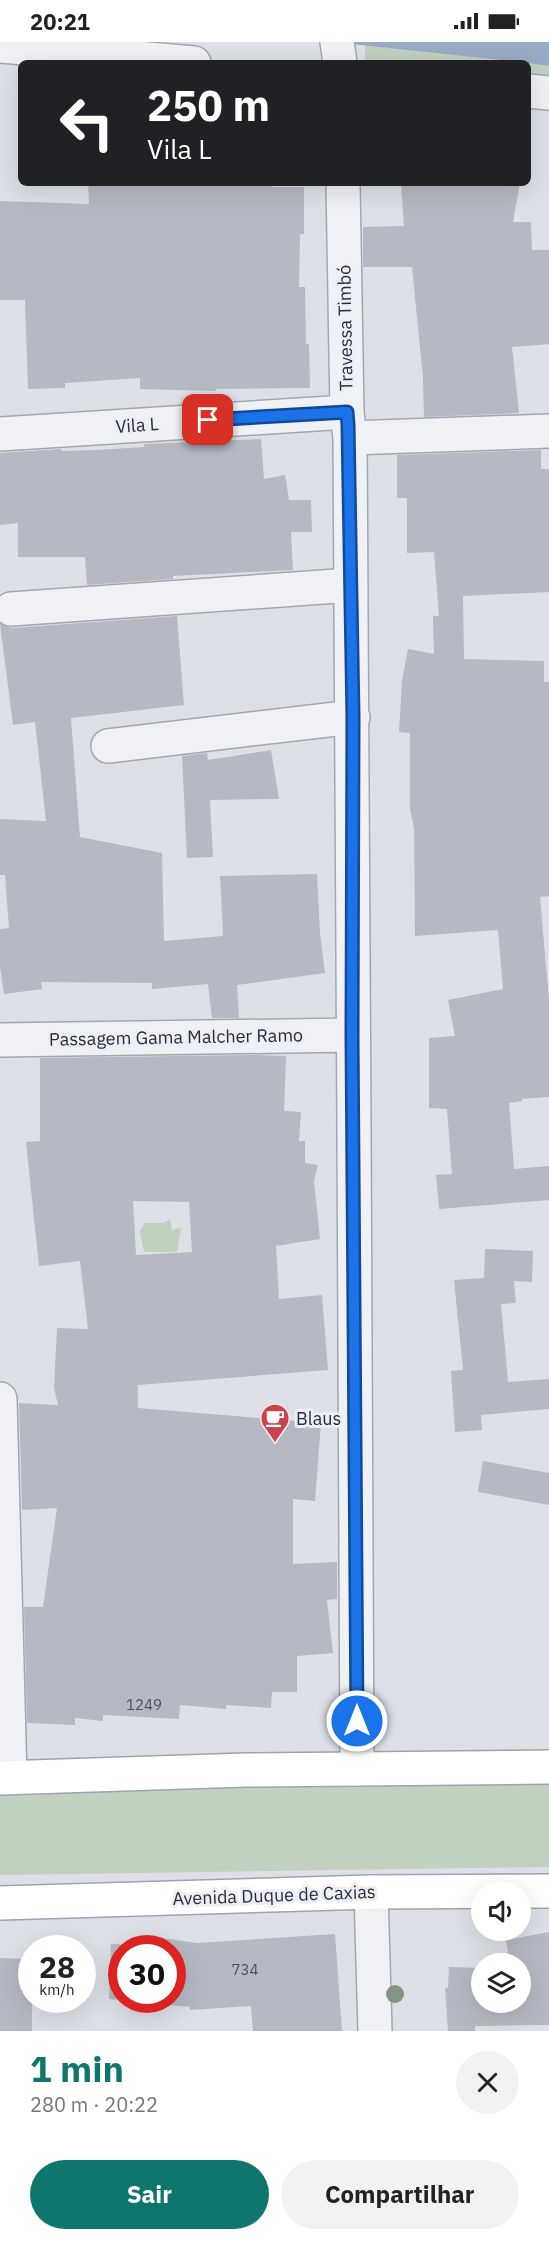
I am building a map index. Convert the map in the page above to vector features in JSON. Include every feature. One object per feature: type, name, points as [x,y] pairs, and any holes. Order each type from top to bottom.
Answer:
[{"type":"main road","points":[[5,1777],[549,1767]]},
{"type":"main road","name":"Avenida Duque de Caxias","points":[[0,1903],[371,1892],[549,1890]]},
{"type":"street","points":[[338,42],[340,60]]},
{"type":"street","points":[[0,46],[160,60]]},
{"type":"street","points":[[531,91],[549,93]]},
{"type":"street","name":"Travessa Timbó","points":[[343,186],[353,717],[352,1035],[357,1769]]},
{"type":"street","name":"Vila L","points":[[0,434],[348,425],[549,431]]},
{"type":"street","points":[[11,609],[351,585]]},
{"type":"street","points":[[108,746],[353,717]]},
{"type":"street","name":"Passagem Gama Malcher Ramo","points":[[0,1040],[352,1035]]},
{"type":"street","points":[[0,1399],[5,1777]]},
{"type":"street","points":[[371,1892],[375,2031]]},
{"type":"green space","points":[[365,45],[503,60],[365,60]]},
{"type":"green space","points":[[531,63],[549,65],[549,88],[531,86]]},
{"type":"green space","points":[[170,1219],[172,1230],[181,1228],[177,1252],[144,1252],[140,1231],[145,1223],[164,1223]]},
{"type":"green space","points":[[549,1780],[549,1867],[0,1875],[0,1794]]},
{"type":"water","points":[[333,42],[549,42],[549,66],[531,63],[531,60],[500,60]]},
{"type":"building","points":[[88,186],[304,187],[304,234],[300,234],[299,287],[305,287],[306,344],[309,344],[310,388],[216,389],[216,391],[140,389],[140,378],[65,383],[65,388],[28,389],[25,300],[0,300],[0,201],[89,204]]},
{"type":"building","points":[[401,186],[519,186],[513,222],[531,222],[532,250],[549,250],[549,344],[512,347],[519,413],[424,417],[423,378],[412,267],[363,267],[363,227],[404,226]]},
{"type":"building","points":[[261,439],[264,479],[285,475],[289,500],[311,500],[312,532],[291,532],[293,570],[173,576],[173,579],[87,585],[85,557],[18,557],[18,523],[0,525],[0,453],[61,449],[62,451],[96,450],[144,447],[144,444]]},
{"type":"building","points":[[541,450],[541,469],[549,469],[549,592],[463,596],[464,659],[544,661],[544,682],[549,682],[549,896],[540,897],[549,1000],[549,1097],[522,1099],[522,1101],[509,1103],[514,1169],[549,1166],[549,1200],[439,1209],[436,1175],[452,1174],[447,1109],[429,1108],[429,1038],[455,1036],[448,1000],[503,989],[498,930],[415,936],[414,828],[410,809],[410,733],[399,732],[402,681],[408,649],[434,654],[433,616],[439,616],[434,552],[407,553],[407,498],[397,498],[397,455]]},
{"type":"building","points":[[177,616],[184,705],[71,718],[80,837],[162,853],[164,941],[223,936],[220,876],[317,874],[325,973],[237,985],[239,1018],[212,1018],[208,984],[152,989],[152,983],[41,982],[42,989],[4,994],[0,967],[0,929],[9,928],[5,875],[0,875],[0,819],[46,821],[35,722],[13,725],[0,624],[12,628]]},
{"type":"building","points":[[271,750],[279,799],[210,800],[213,857],[187,858],[182,756],[207,753],[208,760]]},
{"type":"building","points":[[286,1056],[284,1111],[301,1112],[299,1141],[305,1141],[305,1163],[318,1165],[314,1181],[320,1239],[276,1246],[279,1299],[322,1295],[328,1370],[138,1385],[138,1408],[321,1423],[315,1501],[293,1499],[293,1564],[337,1562],[337,1599],[327,1600],[333,1653],[297,1656],[297,1692],[272,1692],[271,1708],[226,1705],[226,1709],[180,1705],[179,1719],[103,1715],[103,1721],[75,1718],[75,1725],[27,1723],[24,1607],[43,1607],[57,1508],[22,1510],[19,1403],[58,1405],[54,1388],[57,1328],[88,1329],[80,1261],[39,1266],[26,1142],[40,1141],[40,1058]],"holes":[[[133,1201],[189,1202],[192,1252],[136,1255]]]},
{"type":"building","points":[[485,1249],[533,1251],[532,1282],[514,1281],[516,1303],[501,1304],[508,1382],[549,1379],[549,1409],[481,1415],[482,1430],[455,1432],[451,1371],[463,1370],[454,1280],[484,1278]]},
{"type":"building","points":[[483,1461],[549,1473],[549,1505],[478,1492]]},
{"type":"building","points":[[549,1932],[549,2025],[475,2026],[475,2031],[448,2031],[445,1988],[448,1988],[449,1967],[471,1968],[471,2013],[531,2013],[531,1953],[508,1953],[506,1941],[531,1941],[531,1935]]},
{"type":"building","points":[[335,1934],[342,2031],[253,2031],[251,2006],[190,2010],[190,2007],[186,2007],[186,1941],[197,1943]]},
{"type":"building","points":[[0,1958],[18,1959],[18,2013],[32,2013],[32,2031],[0,2031]]},
{"type":"place","name":"Blaus","points":[[275,1444]]},
{"type":"route","points":[[208,420],[347,412],[350,438],[357,1721]]}]
